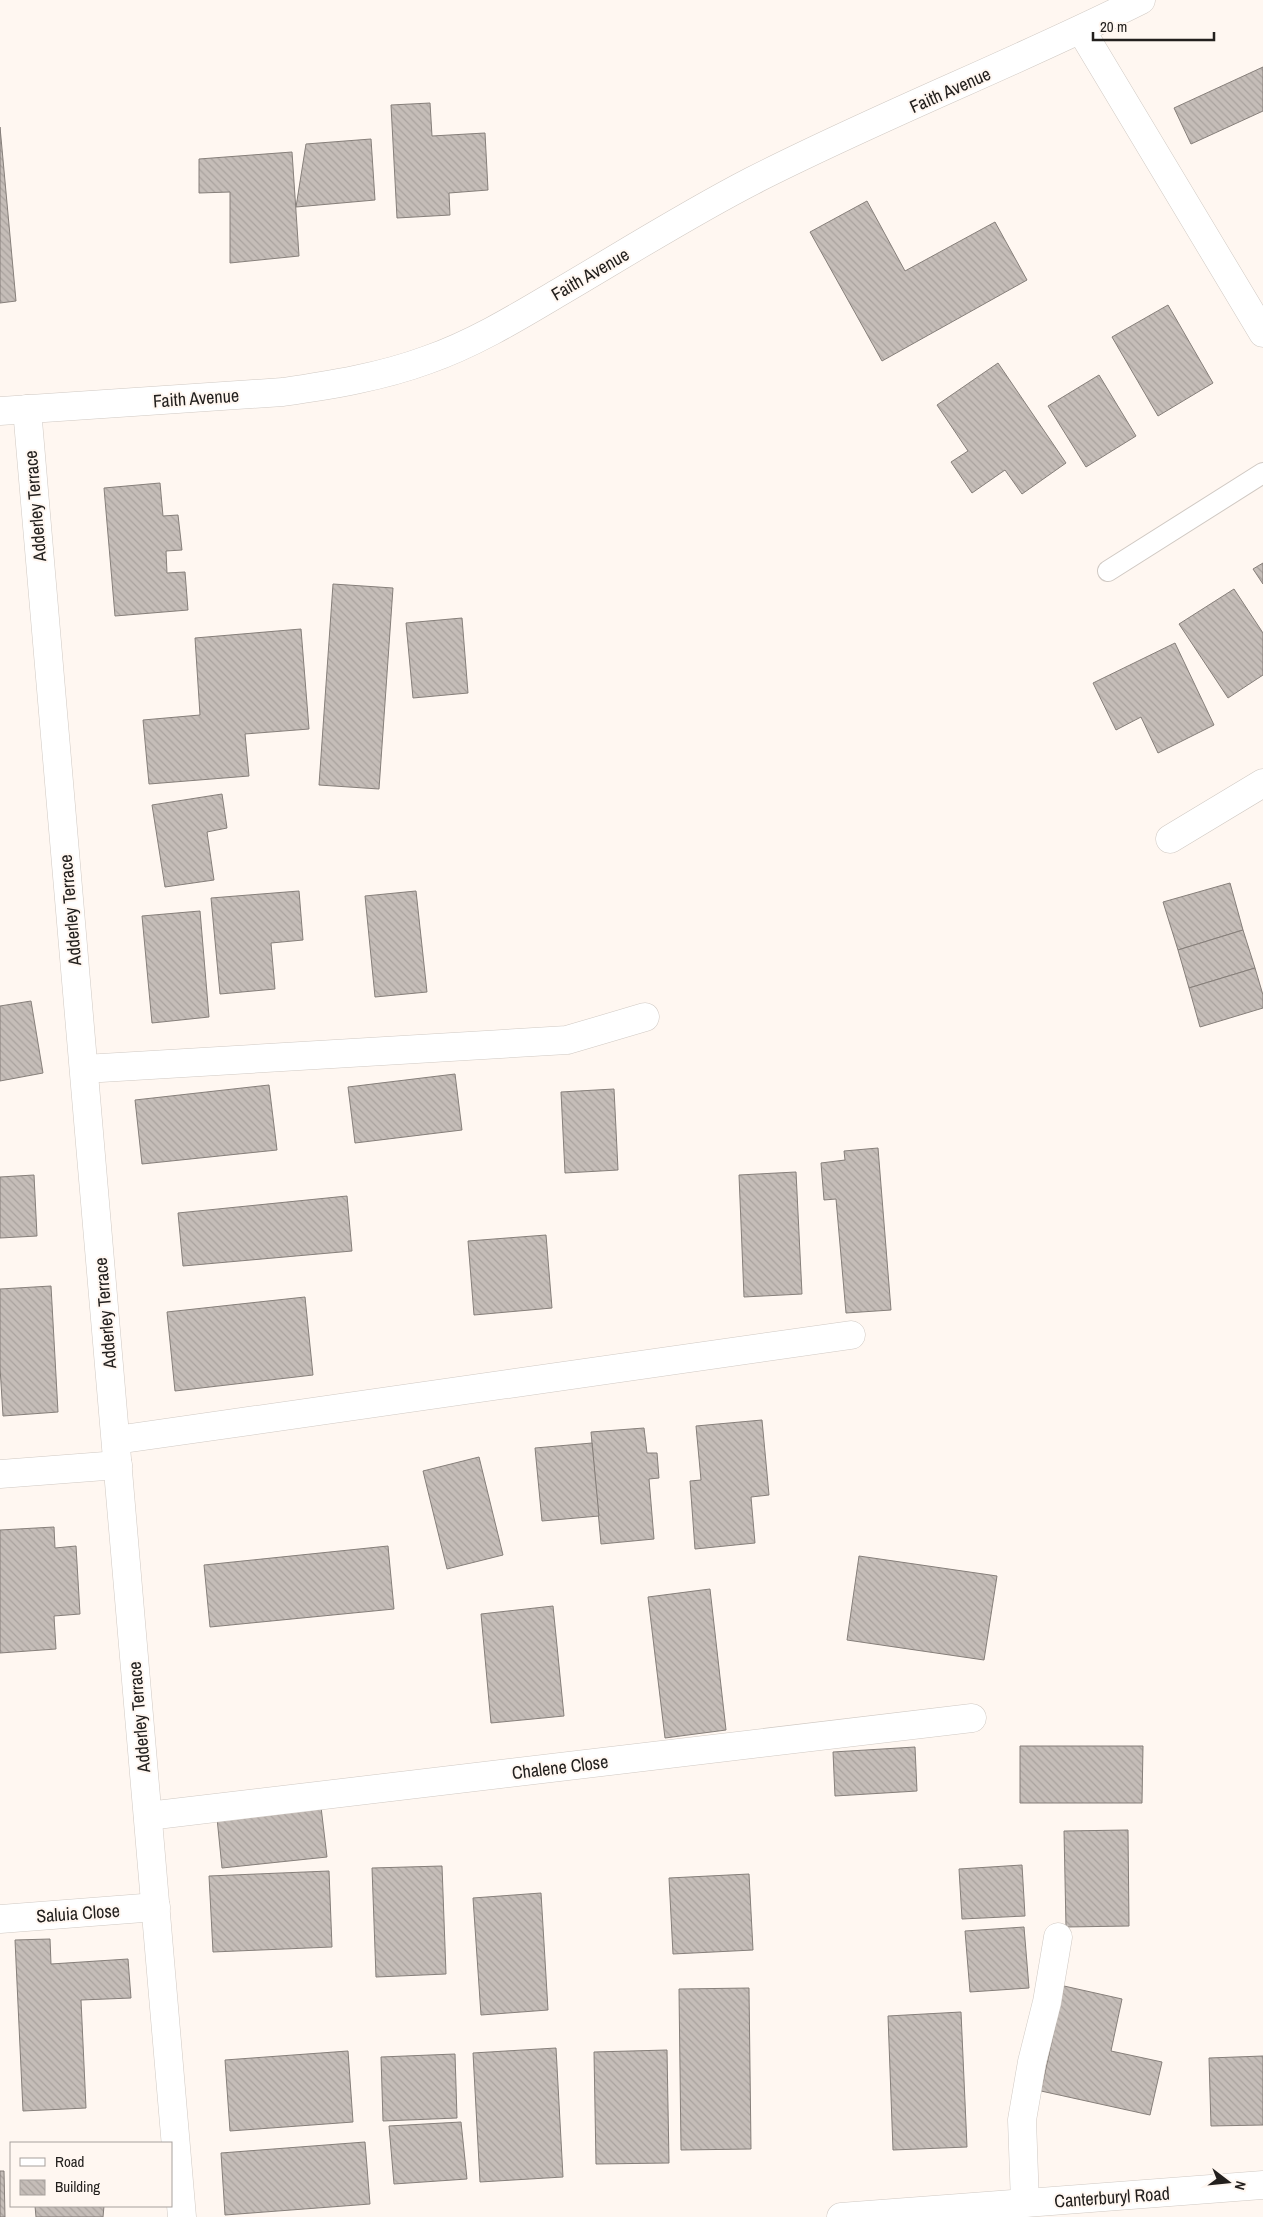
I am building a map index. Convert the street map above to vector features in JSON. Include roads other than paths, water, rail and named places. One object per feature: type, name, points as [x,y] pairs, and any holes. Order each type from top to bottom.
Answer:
[{"type":"street","name":"Faith Avenue","points":[[13,410],[283,392],[328,385],[426,361],[467,344],[518,316],[726,194],[782,166],[1081,30],[1141,0]]},
{"type":"street","points":[[1081,30],[1263,333]]},
{"type":"street","name":"Adderley Terrace","points":[[13,410],[84,1069],[182,2217]]},
{"type":"street","points":[[1170,839],[1263,783]]},
{"type":"street","points":[[84,1069],[567,1040],[645,1017]]},
{"type":"street","points":[[0,1474],[117,1453],[851,1335]]},
{"type":"street","name":"Chalene Close","points":[[148,1816],[972,1718]]},
{"type":"street","name":"Saluia Close","points":[[0,1919],[156,1907]]},
{"type":"street","points":[[1025,2203],[1022,2120],[1032,2062],[1047,2002],[1058,1937]]},
{"type":"street","name":"Canterburyl Road","points":[[841,2217],[1263,2185]]},
{"type":"lane","points":[[1108,571],[1263,473]]}]
